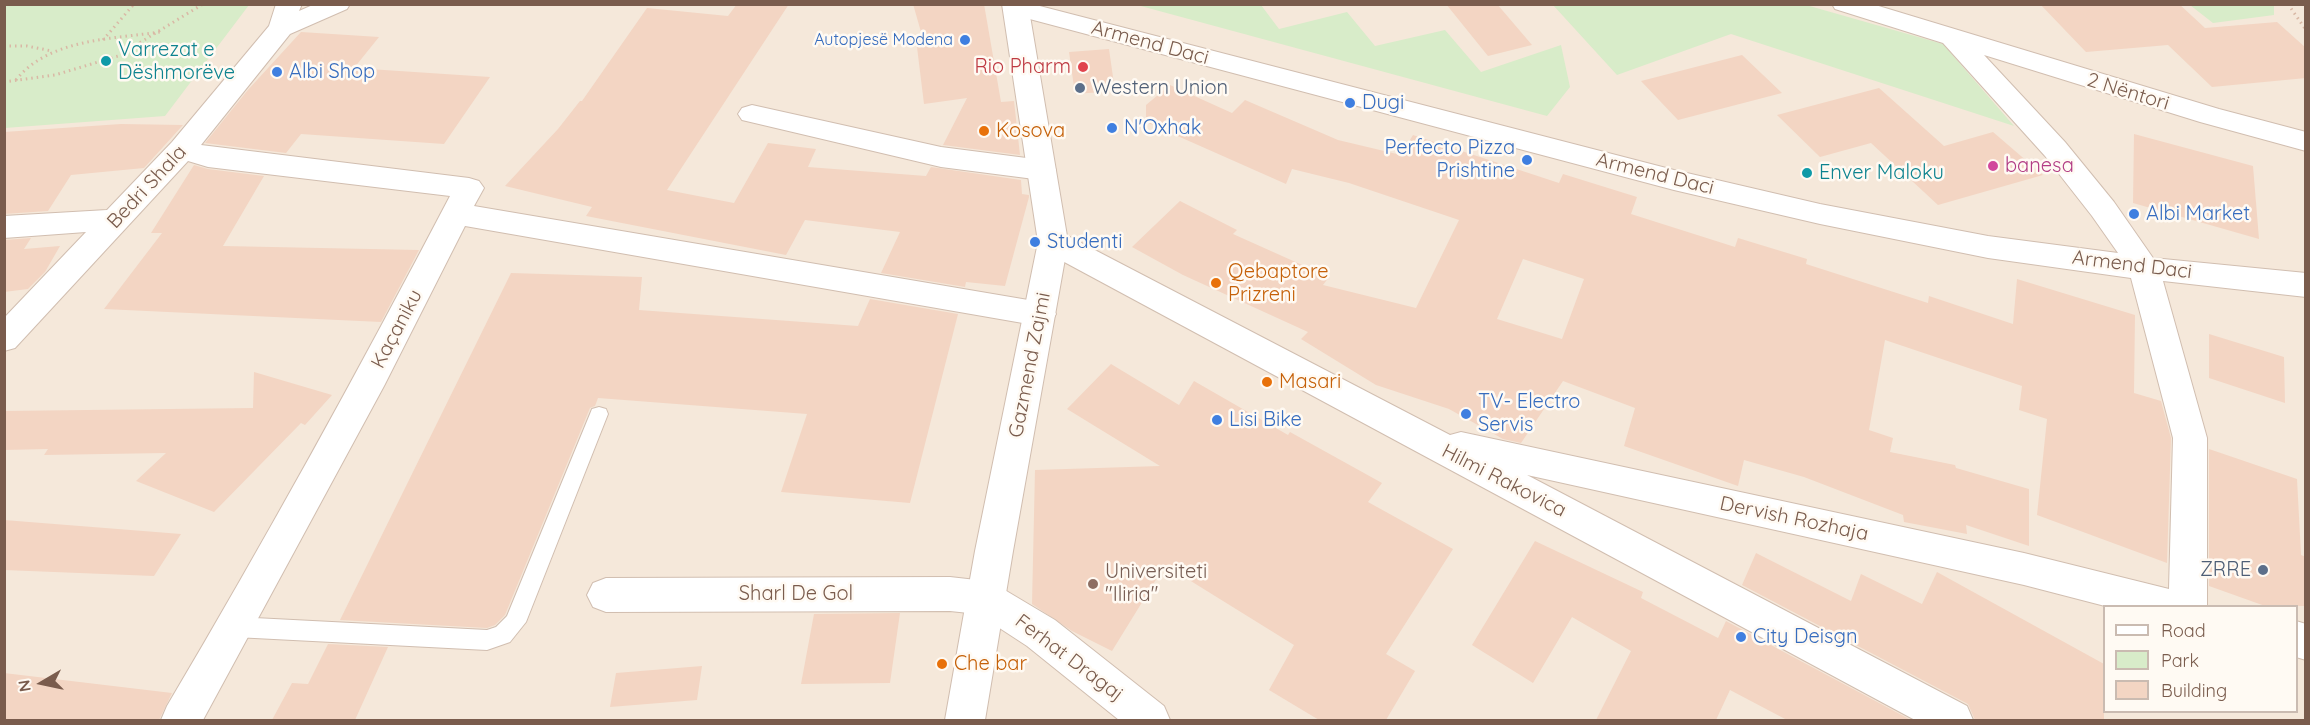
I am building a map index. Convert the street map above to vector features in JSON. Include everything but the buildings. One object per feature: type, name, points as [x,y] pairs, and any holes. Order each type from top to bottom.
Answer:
[{"type":"street","points":[[285,16],[338,4]]},
{"type":"street","name":"2 Nëntori","points":[[1844,4],[2210,116],[2305,142]]},
{"type":"street","name":"Gazmend Zajmi","points":[[965,720],[985,598],[1053,242],[1016,6]]},
{"type":"street","name":"Armend Daci","points":[[1016,6],[1674,180],[1809,211],[1988,247],[2144,268],[2306,285]]},
{"type":"street","name":"Bedri Shala","points":[[4,339],[182,149],[285,16]]},
{"type":"street","points":[[1953,38],[2055,149],[2103,209],[2144,268],[2190,438],[2188,605]]},
{"type":"street","points":[[752,114],[941,156],[1042,170]]},
{"type":"street","name":"Kaçaniku","points":[[181,720],[236,627],[372,377],[469,188],[208,157],[182,149]]},
{"type":"street","points":[[457,214],[1040,314]]},
{"type":"street","points":[[4,227],[116,220]]},
{"type":"street","name":"Hilmi Rakovica","points":[[1053,242],[1417,436],[1710,587],[1953,720]]},
{"type":"street","name":"Dervish Rozhaja","points":[[1417,436],[2024,569],[2166,605]]},
{"type":"street","name":"Sharl De Gol","points":[[606,595],[950,594],[985,598]]},
{"type":"street","name":"Ferhat Dragaj","points":[[985,598],[1041,633],[1150,720]]},
{"type":"lane","points":[[236,627],[487,640],[503,635],[515,622],[599,414]]},
{"type":"path","points":[[102,41],[134,4]]},
{"type":"path","points":[[4,82],[56,75],[118,56],[203,4]]},
{"type":"path","points":[[2288,4],[2297,21],[2306,30]]},
{"type":"path","points":[[15,81],[21,69],[53,51],[162,31]]},
{"type":"path","points":[[4,46],[27,46],[53,51]]},
{"type":"shaded area","points":[[4,5],[2305,5],[2305,720],[5,720]]},
{"type":"green space","name":"Varrezat e Dëshmorëve","points":[[5,4],[249,5],[165,116],[5,128]]},
{"type":"green space","points":[[1137,5],[1261,5],[1279,29],[1347,12],[1375,46],[1445,30],[1481,72],[1561,45],[1570,87],[1547,116]]},
{"type":"green space","points":[[1553,5],[1806,5],[1943,44],[2014,126],[1731,34],[1617,75]]},
{"type":"green space","points":[[2190,5],[2274,5],[2274,15],[2213,23]]},
{"type":"place","name":"Autopjesë Modena","points":[[965,40]]},
{"type":"place","name":"Varrezat e Dëshmorëve","points":[[106,61]]},
{"type":"place","name":"Rio Pharm","points":[[1083,67]]},
{"type":"place","name":"Albi Shop","points":[[277,72]]},
{"type":"place","name":"Western Union","points":[[1080,88]]},
{"type":"place","name":"Dugi","points":[[1350,103]]},
{"type":"place","name":"N'Oxhak","points":[[1112,128]]},
{"type":"place","name":"Kosova","points":[[984,131]]},
{"type":"place","name":"Perfecto Pizza Prishtine","points":[[1527,160]]},
{"type":"place","name":"banesa","points":[[1993,166]]},
{"type":"place","name":"Enver Maloku","points":[[1807,173]]},
{"type":"place","name":"Albi Market","points":[[2134,214]]},
{"type":"place","name":"Studenti","points":[[1035,242]]},
{"type":"place","name":"Qebaptore Prizreni","points":[[1216,283]]},
{"type":"place","name":"Masari","points":[[1267,382]]},
{"type":"place","name":"TV- Electro Servis","points":[[1466,414]]},
{"type":"place","name":"Lisi Bike","points":[[1217,420]]},
{"type":"place","name":"ZRRE","points":[[2263,570]]},
{"type":"place","name":"Universiteti \"Iliria\"","points":[[1093,584]]},
{"type":"place","name":"City Deisgn","points":[[1741,637]]},
{"type":"place","name":"Che bar","points":[[942,664]]}]
